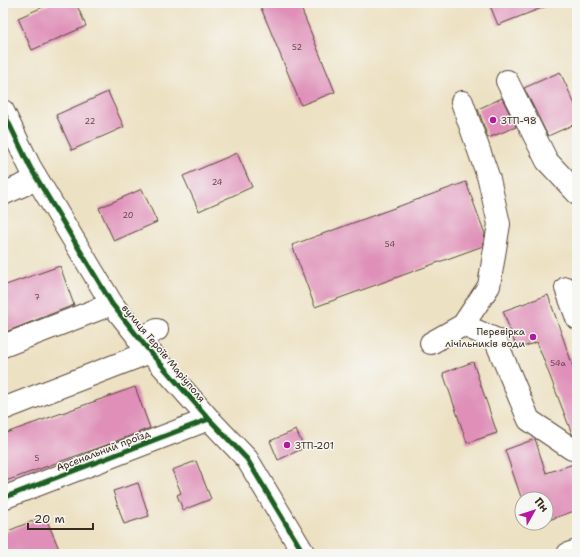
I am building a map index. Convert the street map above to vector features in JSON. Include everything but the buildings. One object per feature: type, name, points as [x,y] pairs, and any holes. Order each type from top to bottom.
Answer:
[{"type":"street","points":[[507,81],[547,161],[577,193]]},
{"type":"street","points":[[431,342],[463,326],[489,286],[499,224],[489,179],[462,102]]},
{"type":"street","name":"вулиця Героїв Маріуполя","points":[[3,111],[30,167],[112,304],[148,340],[209,419],[247,459],[304,554]]},
{"type":"street","points":[[3,194],[37,179]]},
{"type":"street","points":[[566,288],[577,318]]},
{"type":"street","points":[[3,346],[112,304]]},
{"type":"street","points":[[463,326],[495,339],[529,420],[572,449],[577,448]]},
{"type":"street","points":[[3,409],[148,340]]},
{"type":"street","name":"Арсенальний проїзд","points":[[3,498],[209,419]]},
{"type":"street","points":[[568,554],[577,551]]},
{"type":"cycle path","points":[[3,111],[30,167],[112,304],[150,352],[209,419],[247,459],[304,554]]},
{"type":"cycle path","points":[[3,498],[209,419]]},
{"type":"place","name":"ЗТП-98","points":[[493,120]]},
{"type":"place","name":"Перевірка лічільників води","points":[[533,337]]},
{"type":"place","name":"ЗТП-201","points":[[287,445]]}]
